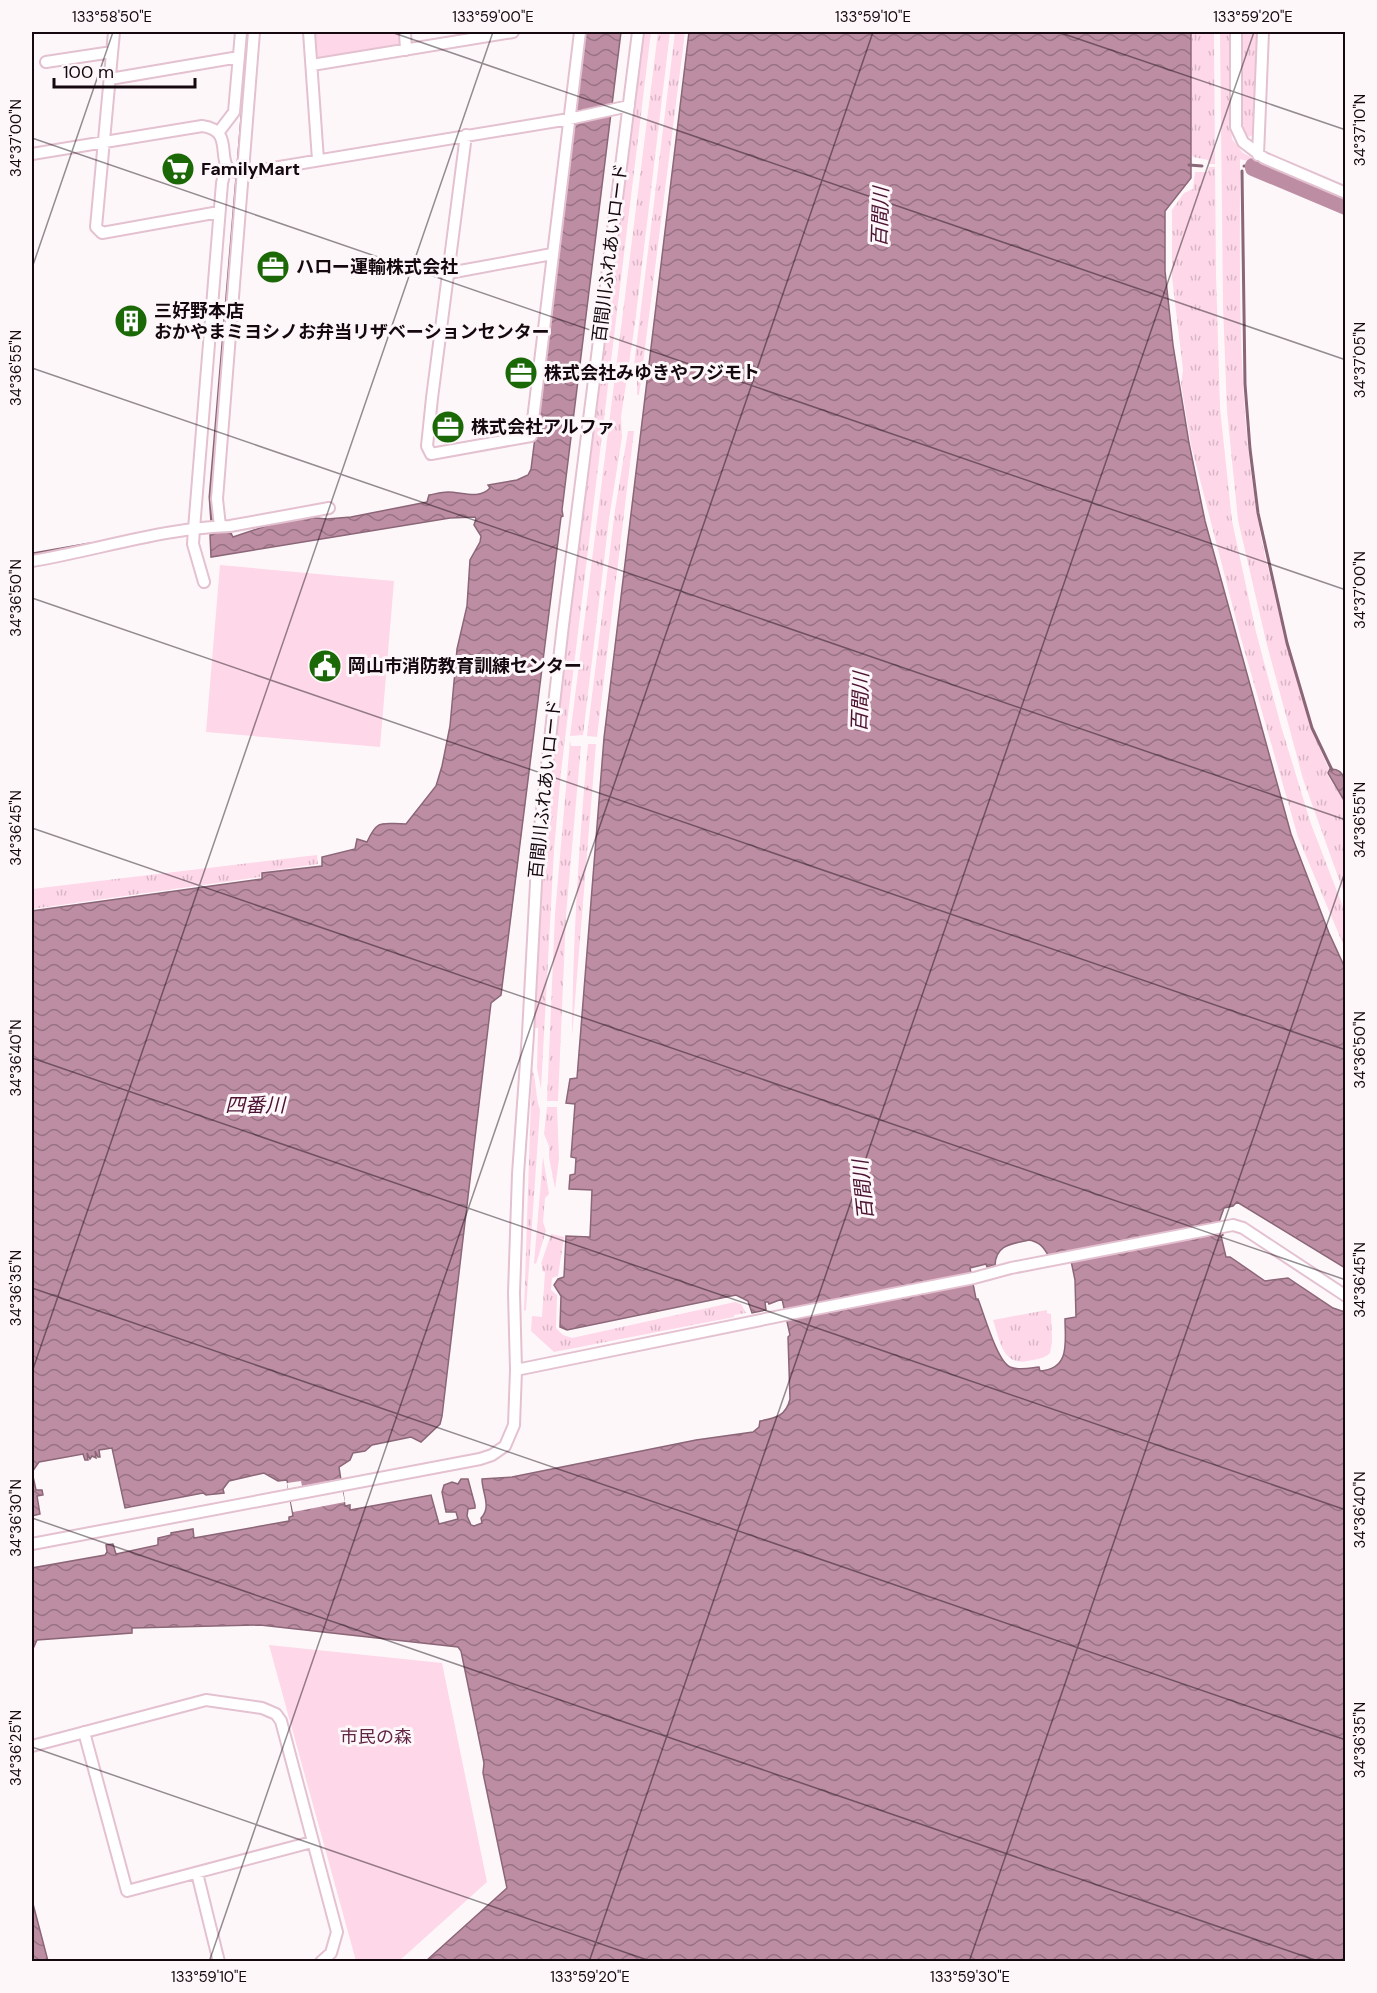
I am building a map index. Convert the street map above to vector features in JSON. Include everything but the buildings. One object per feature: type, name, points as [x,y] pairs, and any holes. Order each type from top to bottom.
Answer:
[{"type":"street","points":[[114,32],[96,227],[102,233],[219,212]]},
{"type":"street","points":[[218,132],[234,112],[241,32]]},
{"type":"street","points":[[215,527],[236,172],[254,32]]},
{"type":"street","points":[[309,32],[318,160]]},
{"type":"street","points":[[405,32],[406,50]]},
{"type":"street","points":[[312,65],[513,32]]},
{"type":"street","points":[[466,135],[427,446],[431,454],[531,436],[552,254],[573,118],[580,32]]},
{"type":"street","name":"百間川ふれあいロード","points":[[32,1544],[480,1459],[500,1451],[509,1439],[514,1425],[516,1370],[514,1293],[518,1173],[538,845],[563,625],[638,32]]},
{"type":"street","points":[[1236,32],[1236,127],[1244,143],[1258,155],[1346,193]]},
{"type":"street","points":[[1258,155],[1263,32]]},
{"type":"street","points":[[46,62],[112,52]]},
{"type":"street","points":[[110,79],[239,57]]},
{"type":"street","points":[[204,582],[194,544],[194,529],[222,183],[236,172],[573,118],[629,106]]},
{"type":"street","points":[[32,154],[202,126],[218,132],[224,141],[224,164],[236,172]]},
{"type":"street","points":[[449,273],[552,254]]},
{"type":"street","points":[[32,561],[148,537],[329,508]]},
{"type":"street","points":[[516,1370],[975,1278],[999,1270],[1067,1256],[1233,1225],[1243,1228],[1346,1296]]},
{"type":"street","points":[[32,1746],[206,1700],[270,1710],[276,1714],[281,1721],[337,1932],[331,1953],[321,1962]]},
{"type":"street","points":[[84,1732],[128,1890],[312,1842]]},
{"type":"street","points":[[197,1873],[219,1962]]},
{"type":"green space","points":[[314,32],[400,32],[397,46],[321,59],[316,56]]},
{"type":"green space","points":[[642,32],[651,32],[561,772],[554,850],[541,1089],[537,1068],[538,1028],[534,1028],[545,802]]},
{"type":"green space","points":[[658,32],[670,32],[635,323],[621,417],[622,437],[609,519],[583,735],[570,736]]},
{"type":"green space","points":[[675,32],[685,32],[639,395],[637,395],[637,372],[634,365]]},
{"type":"green space","points":[[1192,32],[1214,32],[1215,164],[1209,164],[1208,160],[1193,157],[1192,154]]},
{"type":"green space","points":[[1220,32],[1230,32],[1232,139],[1243,153],[1251,157],[1251,162],[1240,159],[1240,251],[1243,389],[1252,480],[1266,560],[1301,695],[1313,732],[1329,769],[1327,774],[1345,803],[1345,896],[1303,779],[1266,641],[1238,520],[1227,411],[1223,305]]},
{"type":"green space","points":[[1240,32],[1257,32],[1252,135],[1249,137],[1244,128],[1239,101]]},
{"type":"green space","points":[[1209,167],[1215,167],[1220,408],[1232,521],[1256,632],[1281,726],[1311,824],[1345,912],[1345,949],[1298,837],[1240,635],[1191,445],[1181,384],[1183,370],[1172,277],[1172,210],[1184,193],[1193,189],[1195,172],[1207,172]]},
{"type":"green space","points":[[628,431],[634,431],[597,737],[587,736],[615,510]]},
{"type":"green space","points":[[220,565],[394,581],[380,747],[206,732]]},
{"type":"green space","points":[[570,741],[571,746],[581,746],[566,915],[558,1101],[547,1101],[555,914]]},
{"type":"green space","points":[[588,744],[596,744],[572,1037],[577,890]]},
{"type":"green space","points":[[317,855],[318,864],[261,872],[260,877],[32,909],[32,889]]},
{"type":"green space","points":[[532,1069],[540,1110],[526,1310],[524,1311]]},
{"type":"green space","points":[[547,1107],[557,1107],[559,1159],[555,1189],[549,1146],[544,1134]]},
{"type":"green space","points":[[543,1157],[549,1194],[545,1198],[543,1222],[546,1231],[536,1264],[534,1263]]},
{"type":"green space","points":[[551,1234],[564,1237],[558,1276],[552,1278],[551,1290],[557,1295],[556,1328],[563,1335],[572,1338],[735,1302],[741,1304],[746,1313],[554,1352],[531,1331],[532,1316],[542,1317],[545,1272],[542,1271],[541,1264]]},
{"type":"green space","points":[[1047,1310],[1047,1313],[1051,1314],[1050,1353],[1043,1358],[1028,1361],[1013,1360],[1003,1350],[993,1320]]},
{"type":"green space","name":"市民の森","points":[[269,1645],[442,1663],[487,1882],[399,1961],[356,1961]]},
{"type":"water","points":[[586,32],[621,32],[563,516],[561,517],[553,577],[501,995],[491,1003],[442,1416],[440,1424],[421,1442],[411,1437],[372,1445],[365,1451],[353,1453],[350,1460],[339,1467],[345,1506],[350,1505],[350,1510],[431,1495],[439,1524],[458,1519],[456,1512],[446,1512],[442,1492],[444,1485],[452,1482],[458,1484],[461,1479],[468,1479],[475,1508],[468,1509],[467,1516],[471,1525],[474,1526],[482,1523],[481,1518],[486,1509],[482,1479],[512,1477],[696,1440],[753,1432],[759,1427],[760,1421],[783,1413],[790,1399],[788,1337],[790,1335],[782,1299],[769,1304],[765,1302],[766,1310],[752,1313],[748,1301],[736,1295],[567,1330],[560,1327],[561,1296],[554,1285],[558,1279],[564,1277],[566,1236],[590,1237],[592,1190],[569,1189],[570,1175],[575,1174],[576,1158],[571,1157],[575,1104],[566,1103],[570,1079],[577,1078],[604,738],[689,32],[1191,32],[1191,178],[1165,211],[1165,271],[1173,345],[1189,443],[1205,521],[1291,834],[1345,968],[1345,1268],[1237,1202],[1233,1206],[1224,1208],[1219,1222],[1226,1257],[1230,1257],[1265,1281],[1288,1278],[1333,1308],[1345,1312],[1345,1961],[426,1961],[507,1888],[483,1773],[484,1763],[461,1651],[458,1647],[260,1625],[132,1628],[132,1633],[37,1640],[32,1651],[32,1568],[105,1555],[106,1545],[113,1544],[116,1554],[158,1545],[158,1538],[171,1535],[171,1533],[193,1529],[194,1538],[289,1521],[289,1517],[293,1516],[287,1480],[278,1481],[264,1473],[229,1481],[223,1489],[224,1493],[206,1495],[203,1493],[125,1508],[112,1448],[99,1450],[100,1457],[95,1451],[96,1458],[92,1456],[90,1459],[87,1453],[88,1460],[85,1460],[83,1454],[39,1462],[32,1472],[32,911],[262,879],[262,873],[322,866],[322,857],[355,849],[357,839],[367,842],[374,829],[382,824],[406,824],[436,786],[450,726],[457,649],[467,606],[470,560],[481,536],[474,525],[475,517],[450,518],[211,557],[210,535],[216,531],[229,529],[233,537],[305,517],[327,519],[351,517],[427,502],[429,495],[441,493],[476,495],[486,492],[490,488],[488,485],[517,480],[528,475],[531,469]],"holes":[[[1032,1241],[1040,1245],[1048,1255],[1069,1251],[1075,1280],[1076,1317],[1065,1319],[1065,1345],[1062,1359],[1050,1369],[1040,1371],[1039,1367],[1021,1369],[1010,1367],[1000,1356],[978,1299],[976,1299],[970,1268],[986,1264],[987,1267],[995,1265],[998,1253],[1006,1246]]]},
{"type":"water","points":[[1330,769],[1343,775],[1345,802],[1328,773]]},
{"type":"water","points":[[32,1472],[36,1490],[42,1490],[43,1495],[37,1496],[40,1514],[32,1516]]},
{"type":"water","points":[[32,1900],[48,1961],[32,1961]]},
{"type":"pier","points":[[340,1479],[345,1502],[293,1512],[287,1483],[301,1481],[302,1486]]},
{"type":"waterway","points":[[212,526],[210,497],[249,32]]},
{"type":"waterway","points":[[1244,166],[1253,166],[1253,164]]},
{"type":"waterway","points":[[1189,165],[1202,166]]},
{"type":"waterway","points":[[1253,166],[1253,168],[1346,207]]},
{"type":"waterway","points":[[1242,171],[1245,384],[1258,513],[1287,643],[1312,728],[1332,770]]},
{"type":"waterway","points":[[32,554],[89,544]]},
{"type":"place","name":"FamilyMart","points":[[178,169]]},
{"type":"place","name":"ハロー運輸株式会社","points":[[273,267]]},
{"type":"place","name":"三好野本店 おかやまミヨシノお弁当リザベーションセンター","points":[[131,321]]},
{"type":"place","name":"株式会社みゆきやフジモト","points":[[521,373]]},
{"type":"place","name":"株式会社アルファ","points":[[448,427]]},
{"type":"place","name":"岡山市消防教育訓練センター","points":[[325,666]]},
{"type":"water label","name":"百間川","points":[[880,217]]},
{"type":"water label","name":"百間川","points":[[860,702]]},
{"type":"water label","name":"四番川","points":[[255,1105]]},
{"type":"water label","name":"百間川","points":[[863,1190]]}]
